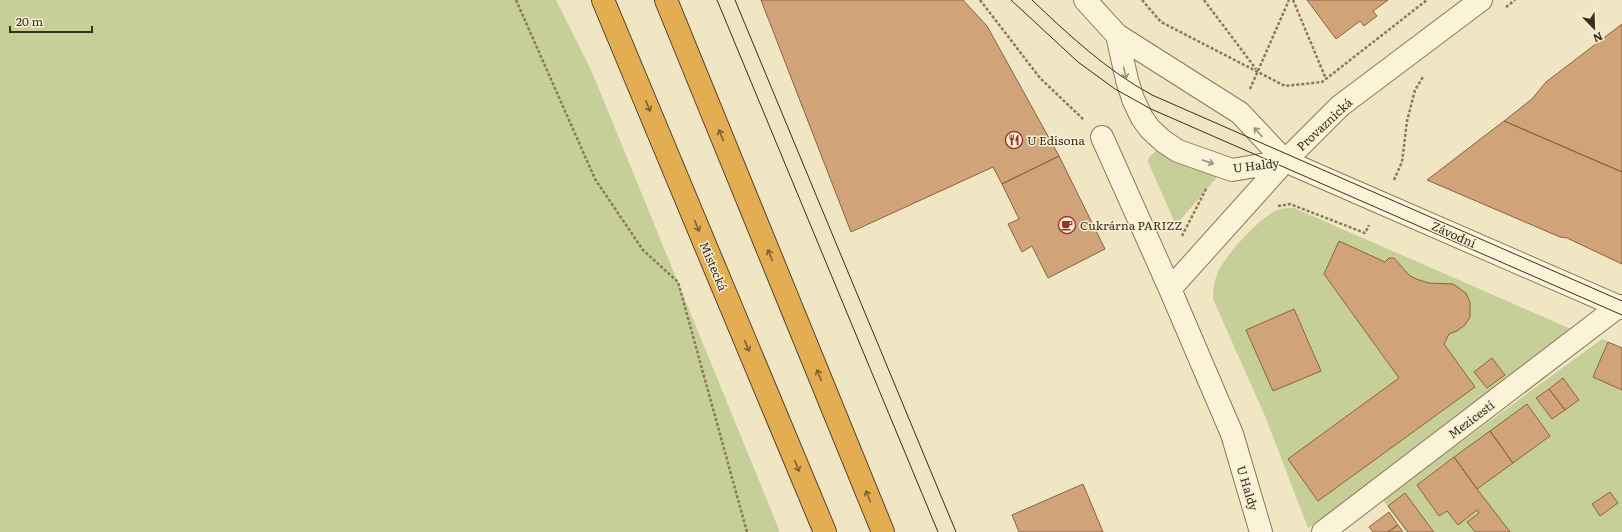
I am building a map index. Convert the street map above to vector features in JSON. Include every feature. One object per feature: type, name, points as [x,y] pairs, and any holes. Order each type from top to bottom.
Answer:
[{"type":"highway","points":[[590,0],[633,70]]},
{"type":"highway","name":"Místecká","points":[[604,0],[825,532]]},
{"type":"highway","points":[[666,0],[883,532]]},
{"type":"highway","points":[[669,0],[681,36]]},
{"type":"street","name":"U Haldy","points":[[1085,0],[1117,35],[1240,113],[1285,161]]},
{"type":"street","name":"Provaznická","points":[[1170,289],[1285,161],[1340,106],[1481,0]]},
{"type":"street","name":"U Haldy","points":[[1117,35],[1132,99],[1142,118],[1150,129],[1163,141],[1178,151],[1232,170],[1285,161]]},
{"type":"street","name":"U Haldy","points":[[1102,137],[1170,289],[1232,434],[1262,532]]},
{"type":"street","name":"Závodní","points":[[1285,161],[1620,307]]},
{"type":"street","name":"Mezicestí","points":[[1323,532],[1620,307]]},
{"type":"path","points":[[516,0],[594,179],[643,250],[678,282],[747,532]]},
{"type":"path","points":[[980,0],[1040,78],[1102,137]]},
{"type":"path","points":[[1142,0],[1161,22],[1285,86],[1322,82],[1427,0]]},
{"type":"path","points":[[1204,0],[1257,71]]},
{"type":"path","points":[[1257,71],[1289,0]]},
{"type":"path","points":[[1293,0],[1326,79]]},
{"type":"path","points":[[1503,10],[1515,0]]},
{"type":"path","points":[[1271,208],[1290,204],[1364,233],[1383,203],[1402,162],[1407,121],[1415,90],[1426,72]]},
{"type":"green space","points":[[0,0],[556,0],[592,72],[780,532],[0,532]]},
{"type":"green space","points":[[1156,151],[1218,176],[1176,225],[1148,162],[1149,157]]},
{"type":"green space","points":[[1294,208],[1571,329],[1336,511],[1308,528],[1265,416],[1213,299],[1217,274],[1221,266],[1242,239],[1259,222],[1275,211]]},
{"type":"green space","points":[[1602,339],[1622,348],[1622,532],[1406,532],[1383,500]]},
{"type":"building","points":[[761,0],[963,0],[987,26],[1059,156],[1002,184],[993,167],[851,232]]},
{"type":"building","points":[[1307,0],[1388,0],[1373,11],[1377,16],[1364,26],[1360,21],[1336,39]]},
{"type":"building","points":[[1622,24],[1622,172],[1504,121],[1532,99],[1546,82]]},
{"type":"building","points":[[1504,121],[1622,172],[1622,264],[1567,238],[1560,237],[1427,180]]},
{"type":"building","points":[[1059,156],[1105,249],[1048,278],[1032,246],[1022,252],[1008,224],[1019,219],[1002,184]]},
{"type":"building","points":[[1339,241],[1385,262],[1389,258],[1394,258],[1409,275],[1416,279],[1429,283],[1453,284],[1466,293],[1470,302],[1470,317],[1465,325],[1457,331],[1449,334],[1444,344],[1475,387],[1318,501],[1288,459],[1399,378],[1324,274]]},
{"type":"building","points":[[1294,309],[1321,371],[1273,391],[1246,330]]},
{"type":"building","points":[[1608,342],[1622,348],[1622,390],[1593,377]]},
{"type":"building","points":[[1492,358],[1505,375],[1487,388],[1474,372]]},
{"type":"building","points":[[1563,378],[1579,400],[1565,410],[1549,389]]},
{"type":"building","points":[[1549,389],[1565,410],[1552,419],[1536,398]]},
{"type":"building","points":[[1527,404],[1550,436],[1513,463],[1490,431]]},
{"type":"building","points":[[1490,431],[1513,463],[1477,489],[1454,457]]},
{"type":"building","points":[[1454,457],[1510,532],[1475,532],[1467,522],[1479,513],[1477,510],[1458,525],[1447,511],[1439,516],[1417,485]]},
{"type":"building","points":[[1083,484],[1103,532],[1019,532],[1012,515]]},
{"type":"building","points":[[1610,492],[1618,503],[1600,516],[1592,504]]},
{"type":"building","points":[[1405,493],[1434,532],[1408,532],[1388,506]]},
{"type":"building","points":[[1389,512],[1398,525],[1388,532],[1373,532],[1369,527]]},
{"type":"building","points":[[1398,525],[1403,532],[1388,532]]},
{"type":"tram line","points":[[717,0],[938,532]]},
{"type":"tram line","points":[[735,0],[956,532]]},
{"type":"tram line","points":[[1011,0],[1078,62],[1115,89],[1151,109],[1622,315]]},
{"type":"tram line","points":[[1032,0],[1074,39],[1119,75],[1152,95],[1622,301]]},
{"type":"place","name":"U Edisona","points":[[1014,140]]},
{"type":"place","name":"Cukrárna PARIZZ","points":[[1067,225]]}]
